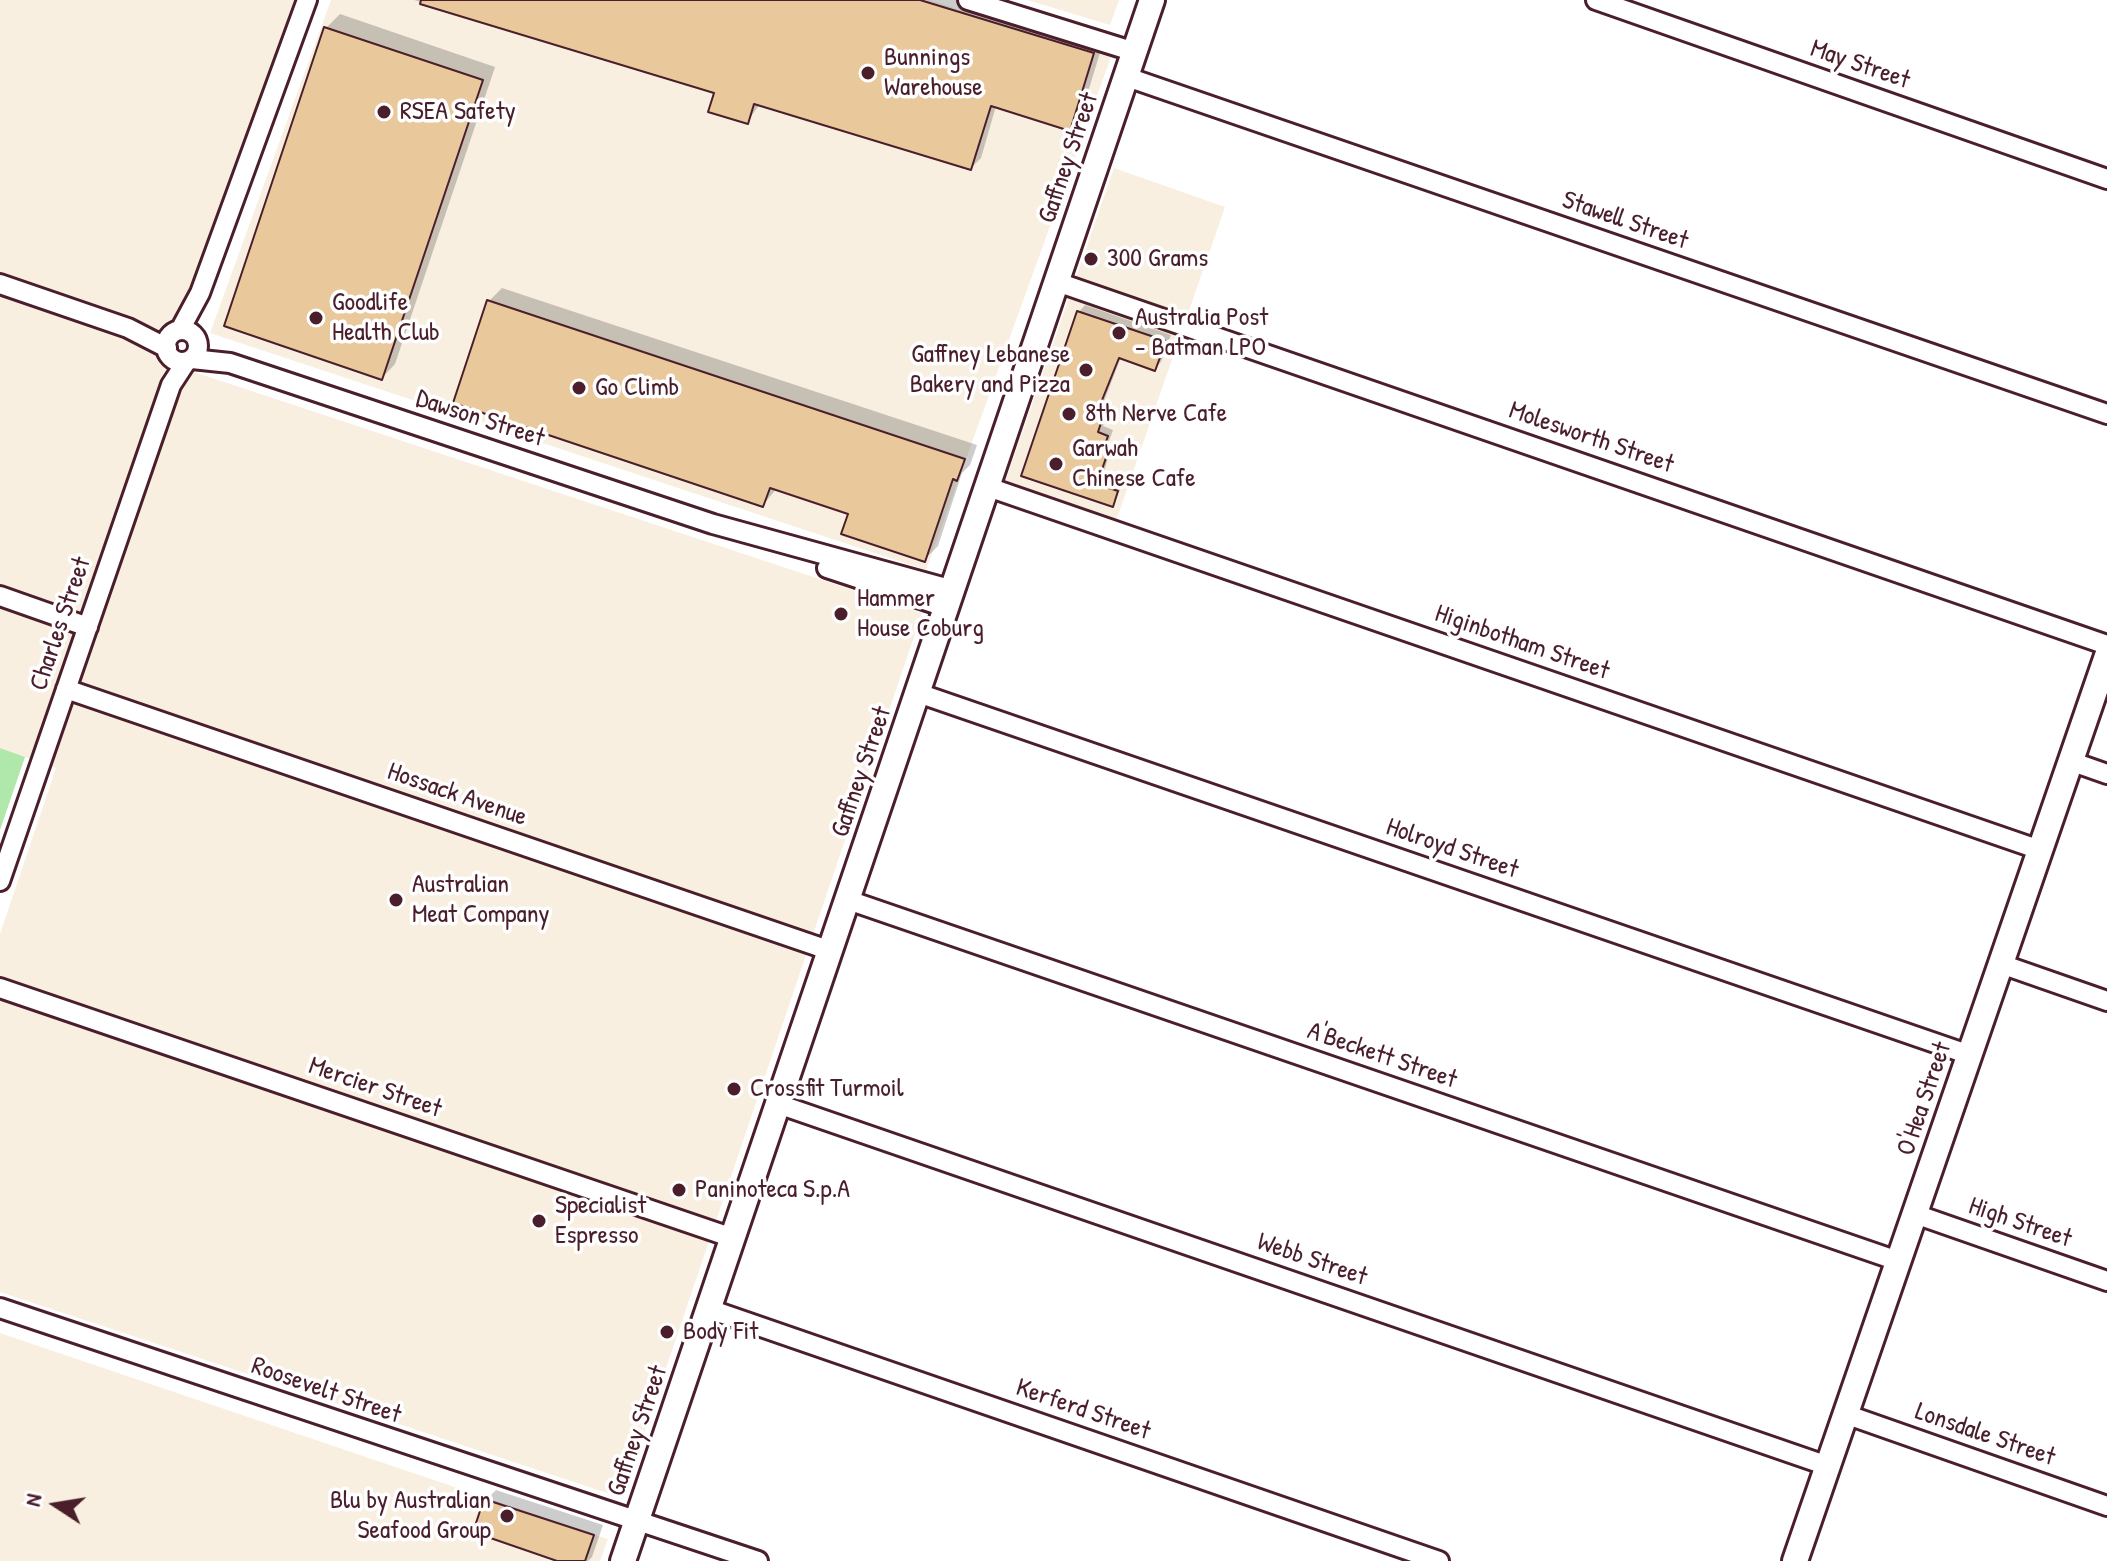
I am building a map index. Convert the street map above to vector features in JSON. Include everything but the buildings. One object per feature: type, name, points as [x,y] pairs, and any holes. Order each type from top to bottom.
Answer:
[{"type":"main road","name":"Gaffney Street","points":[[623,1561],[1152,0]]},
{"type":"main road","name":"O'Hea Street","points":[[1795,1561],[2107,656]]},
{"type":"street","name":"Charles Street","points":[[0,881],[200,293],[307,0]]},
{"type":"street","points":[[968,0],[1135,52]]},
{"type":"street","name":"May Street","points":[[1596,0],[2107,179]]},
{"type":"street","name":"Stawell Street","points":[[1127,77],[2107,414]]},
{"type":"street","name":"Molesworth Street","points":[[1057,282],[2107,645]]},
{"type":"street","name":"Dawson Street","points":[[0,284],[713,524],[783,553],[950,599]]},
{"type":"street","name":"Higinbotham Street","points":[[988,487],[2040,850]]},
{"type":"street","points":[[0,596],[88,627]]},
{"type":"street","name":"Hossack Avenue","points":[[66,689],[831,951]]},
{"type":"street","name":"Holroyd Street","points":[[918,693],[1970,1055]]},
{"type":"street","points":[[2070,761],[2107,774]]},
{"type":"street","name":"A'Beckett Street","points":[[848,900],[1898,1261]]},
{"type":"street","points":[[2001,964],[2107,1001]]},
{"type":"street","name":"Mercier Street","points":[[0,988],[733,1238]]},
{"type":"street","name":"Webb Street","points":[[778,1104],[1828,1466]]},
{"type":"street","name":"High Street","points":[[1915,1214],[2107,1281]]},
{"type":"street","name":"Roosevelt Street","points":[[0,1308],[758,1561]]},
{"type":"street","name":"Kerferd Street","points":[[709,1309],[1439,1561]]},
{"type":"street","name":"Lonsdale Street","points":[[1845,1414],[2107,1506]]},
{"type":"shaded area","points":[[0,0],[294,0],[167,363],[922,613],[622,1498],[0,1292],[0,934],[56,768],[0,748]]},
{"type":"shaded area","points":[[331,0],[929,0],[1111,57],[926,570],[210,333]]},
{"type":"shaded area","points":[[1027,0],[1119,0],[1110,25]]},
{"type":"shaded area","points":[[1114,168],[1225,207],[1116,521],[1005,482]]},
{"type":"shaded area","points":[[0,1333],[608,1539],[600,1561],[0,1561]]},
{"type":"green space","points":[[0,748],[25,757],[0,830]]},
{"type":"place","name":"Bunnings Warehouse","points":[[868,73]]},
{"type":"place","name":"RSEA Safety","points":[[384,112]]},
{"type":"place","name":"300 Grams","points":[[1091,259]]},
{"type":"place","name":"Goodlife Health Club","points":[[316,318]]},
{"type":"place","name":"Australia Post - Batman LPO","points":[[1119,333]]},
{"type":"place","name":"Gaffney Lebanese Bakery and Pizza","points":[[1086,370]]},
{"type":"place","name":"Go Climb","points":[[579,388]]},
{"type":"place","name":"8th Nerve Cafe","points":[[1069,414]]},
{"type":"place","name":"Garwah Chinese Cafe","points":[[1056,464]]},
{"type":"place","name":"Hammer House Coburg","points":[[841,614]]},
{"type":"place","name":"Australian Meat Company","points":[[396,900]]},
{"type":"place","name":"Crossfit Turmoil","points":[[734,1089]]},
{"type":"place","name":"Paninoteca S.p.A","points":[[679,1190]]},
{"type":"place","name":"Specialist Espresso","points":[[539,1221]]},
{"type":"place","name":"Body Fit","points":[[667,1332]]},
{"type":"place","name":"Blu by Australian Seafood Group","points":[[507,1516]]}]
